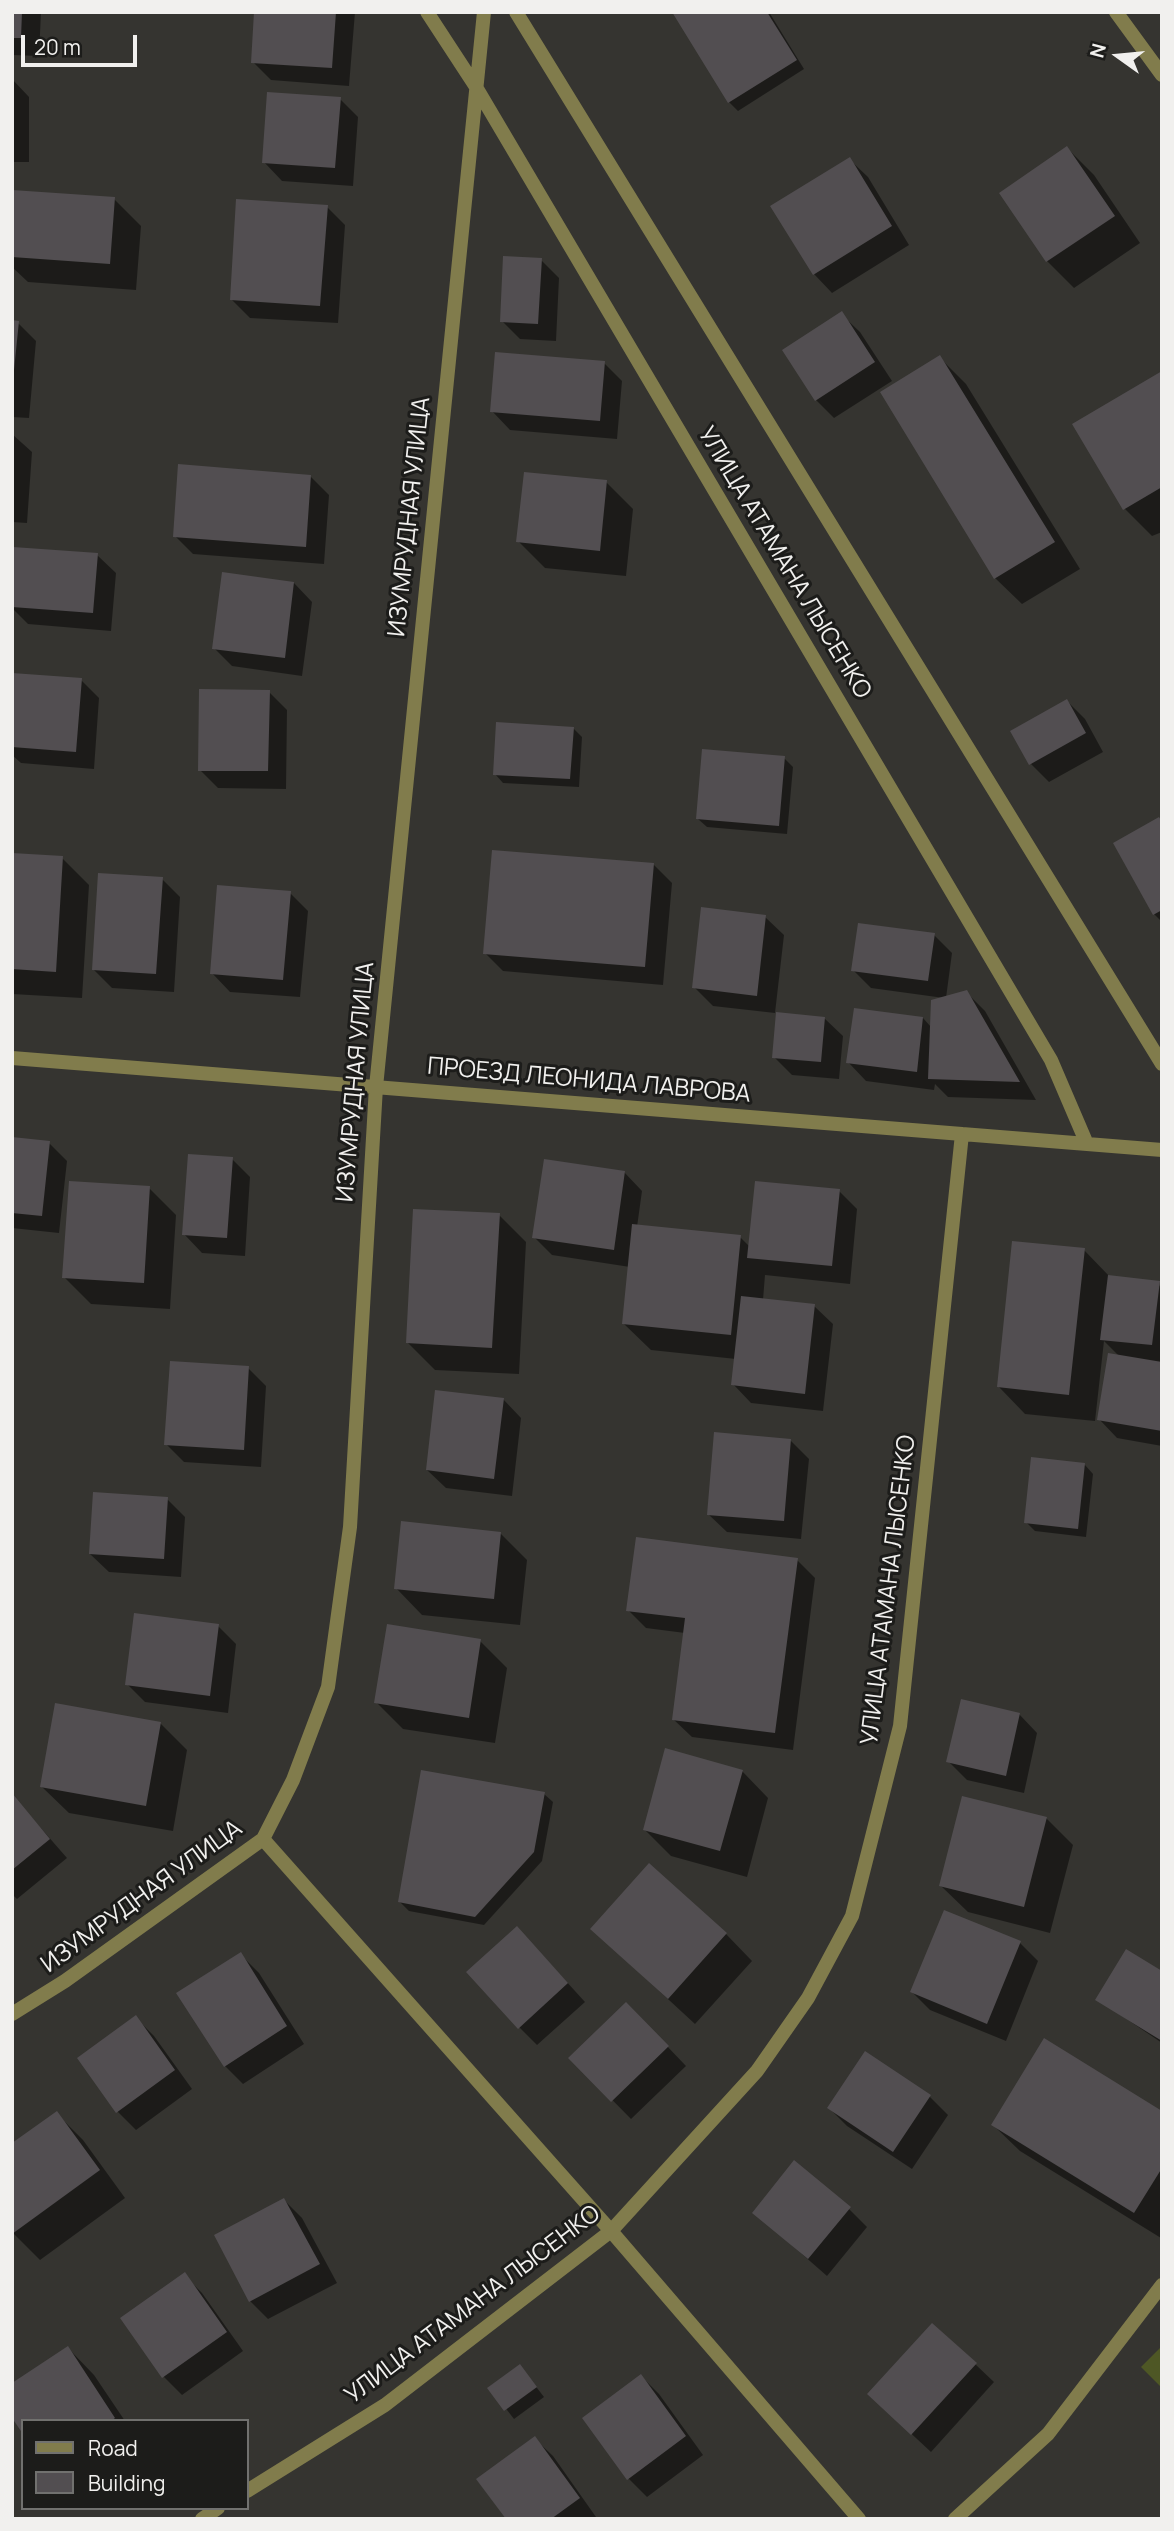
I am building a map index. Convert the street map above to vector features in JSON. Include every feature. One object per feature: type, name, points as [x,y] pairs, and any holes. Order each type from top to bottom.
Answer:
[{"type":"street","name":"УЛИЦА АТАМАНА ЛЫСЕНКО","points":[[427,12],[476,87],[1051,1060],[1087,1144]]},
{"type":"street","name":"ИЗУМРУДНАЯ УЛИЦА","points":[[12,2014],[65,1981],[263,1839],[293,1780],[328,1687],[349,1527],[376,1087],[484,12]]},
{"type":"street","points":[[516,12],[1162,1064]]},
{"type":"street","points":[[1116,12],[1162,75]]},
{"type":"street","name":"ПРОЕЗД ЛЕОНИДА ЛАВРОВА","points":[[12,1058],[1162,1150]]},
{"type":"street","name":"УЛИЦА АТАМАНА ЛЫСЕНКО","points":[[248,2490],[385,2405],[611,2231],[757,2071],[808,1998],[852,1916],[900,1726],[962,1134]]},
{"type":"street","points":[[263,1839],[611,2231],[859,2519]]},
{"type":"street","points":[[955,2519],[1048,2434],[1162,2285]]},
{"type":"green space","points":[[1162,2346],[1162,2388],[1141,2367]]},
{"type":"building","points":[[12,12],[22,12],[21,38],[12,38]]},
{"type":"building","points":[[254,12],[336,12],[332,68],[251,63]]},
{"type":"building","points":[[672,12],[767,12],[797,60],[728,103]]},
{"type":"building","points":[[267,92],[341,97],[335,168],[262,163]]},
{"type":"building","points":[[1067,146],[1115,216],[1046,262],[999,193]]},
{"type":"building","points":[[850,157],[892,226],[813,275],[770,206]]},
{"type":"building","points":[[12,190],[115,197],[110,264],[12,257]]},
{"type":"building","points":[[236,199],[328,205],[320,306],[230,300]]},
{"type":"building","points":[[503,256],[542,258],[538,324],[500,322]]},
{"type":"building","points":[[842,311],[875,362],[815,401],[782,350]]},
{"type":"building","points":[[12,320],[19,321],[14,370],[12,370]]},
{"type":"building","points":[[495,352],[605,361],[600,421],[490,412]]},
{"type":"building","points":[[940,355],[1055,542],[994,579],[880,392]]},
{"type":"building","points":[[1162,371],[1162,487],[1123,510],[1072,424]]},
{"type":"building","points":[[178,464],[311,475],[306,547],[173,537]]},
{"type":"building","points":[[524,472],[607,480],[600,551],[516,542]]},
{"type":"building","points":[[13,547],[98,553],[93,613],[12,607]]},
{"type":"building","points":[[222,572],[294,582],[285,658],[212,649]]},
{"type":"building","points":[[12,673],[82,678],[76,752],[12,747]]},
{"type":"building","points":[[199,689],[270,690],[268,771],[198,771]]},
{"type":"building","points":[[1067,699],[1086,733],[1029,765],[1010,731]]},
{"type":"building","points":[[496,722],[574,727],[570,779],[493,775]]},
{"type":"building","points":[[702,749],[785,756],[779,826],[696,819]]},
{"type":"building","points":[[1159,817],[1162,822],[1162,910],[1153,915],[1113,843]]},
{"type":"building","points":[[492,850],[654,863],[645,967],[483,954]]},
{"type":"building","points":[[12,853],[63,856],[56,972],[12,969]]},
{"type":"building","points":[[98,873],[163,877],[156,974],[92,970]]},
{"type":"building","points":[[217,885],[291,891],[283,980],[210,974]]},
{"type":"building","points":[[701,907],[766,915],[757,996],[692,988]]},
{"type":"building","points":[[858,923],[935,933],[928,981],[851,971]]},
{"type":"building","points":[[967,990],[1020,1082],[928,1079],[931,1000]]},
{"type":"building","points":[[854,1008],[923,1017],[917,1072],[846,1063]]},
{"type":"building","points":[[776,1012],[825,1017],[821,1062],[772,1058]]},
{"type":"building","points":[[12,1137],[50,1141],[42,1216],[12,1213]]},
{"type":"building","points":[[188,1154],[233,1157],[227,1238],[182,1235]]},
{"type":"building","points":[[544,1159],[625,1171],[614,1250],[532,1238]]},
{"type":"building","points":[[69,1181],[150,1186],[144,1283],[62,1278]]},
{"type":"building","points":[[755,1181],[840,1189],[832,1266],[747,1258]]},
{"type":"building","points":[[413,1209],[500,1213],[492,1348],[406,1343]]},
{"type":"building","points":[[632,1224],[741,1235],[731,1335],[622,1324]]},
{"type":"building","points":[[1012,1241],[1085,1248],[1069,1395],[997,1387]]},
{"type":"building","points":[[1108,1275],[1160,1281],[1152,1345],[1100,1340]]},
{"type":"building","points":[[741,1296],[815,1304],[805,1394],[731,1385]]},
{"type":"building","points":[[1108,1353],[1162,1362],[1162,1431],[1097,1420]]},
{"type":"building","points":[[170,1361],[249,1366],[244,1450],[164,1445]]},
{"type":"building","points":[[435,1390],[504,1398],[494,1479],[426,1470]]},
{"type":"building","points":[[714,1432],[791,1439],[784,1521],[707,1515]]},
{"type":"building","points":[[1031,1457],[1085,1463],[1078,1529],[1024,1523]]},
{"type":"building","points":[[93,1492],[168,1497],[164,1559],[89,1554]]},
{"type":"building","points":[[401,1521],[501,1532],[494,1599],[394,1589]]},
{"type":"building","points":[[636,1537],[798,1558],[775,1733],[672,1720],[685,1618],[626,1611]]},
{"type":"building","points":[[134,1613],[219,1624],[210,1696],[125,1685]]},
{"type":"building","points":[[387,1624],[481,1639],[469,1718],[374,1703]]},
{"type":"building","points":[[961,1699],[1020,1713],[1006,1776],[946,1762]]},
{"type":"building","points":[[55,1703],[161,1722],[146,1806],[40,1787]]},
{"type":"building","points":[[665,1748],[743,1770],[720,1851],[643,1830]]},
{"type":"building","points":[[421,1770],[545,1792],[534,1852],[475,1917],[398,1902]]},
{"type":"building","points":[[12,1793],[50,1839],[12,1870]]},
{"type":"building","points":[[962,1796],[1047,1817],[1024,1907],[939,1886]]},
{"type":"building","points":[[649,1863],[727,1933],[668,1999],[590,1929]]},
{"type":"building","points":[[944,1910],[1021,1941],[987,2024],[910,1992]]},
{"type":"building","points":[[517,1926],[568,1983],[518,2029],[466,1972]]},
{"type":"building","points":[[1126,1949],[1162,1971],[1162,2041],[1095,2000]]},
{"type":"building","points":[[241,1952],[287,2026],[224,2067],[176,1993]]},
{"type":"building","points":[[626,2002],[669,2046],[611,2102],[568,2058]]},
{"type":"building","points":[[136,2015],[175,2070],[116,2113],[77,2058]]},
{"type":"building","points":[[1044,2038],[1162,2111],[1162,2168],[1134,2213],[991,2125]]},
{"type":"building","points":[[865,2051],[931,2095],[893,2152],[827,2108]]},
{"type":"building","points":[[57,2111],[100,2170],[12,2234],[12,2143]]},
{"type":"building","points":[[794,2160],[851,2207],[808,2259],[752,2213]]},
{"type":"building","points":[[284,2198],[320,2264],[249,2302],[214,2235]]},
{"type":"building","points":[[185,2272],[227,2332],[162,2378],[120,2318]]},
{"type":"building","points":[[932,2323],[977,2363],[911,2435],[867,2394]]},
{"type":"building","points":[[68,2346],[115,2418],[21,2419],[21,2431],[12,2418],[12,2383]]},
{"type":"building","points":[[520,2364],[537,2387],[504,2411],[487,2388]]},
{"type":"building","points":[[641,2374],[686,2436],[627,2480],[582,2418]]},
{"type":"building","points":[[535,2436],[580,2498],[551,2519],[506,2519],[476,2479]]}]
